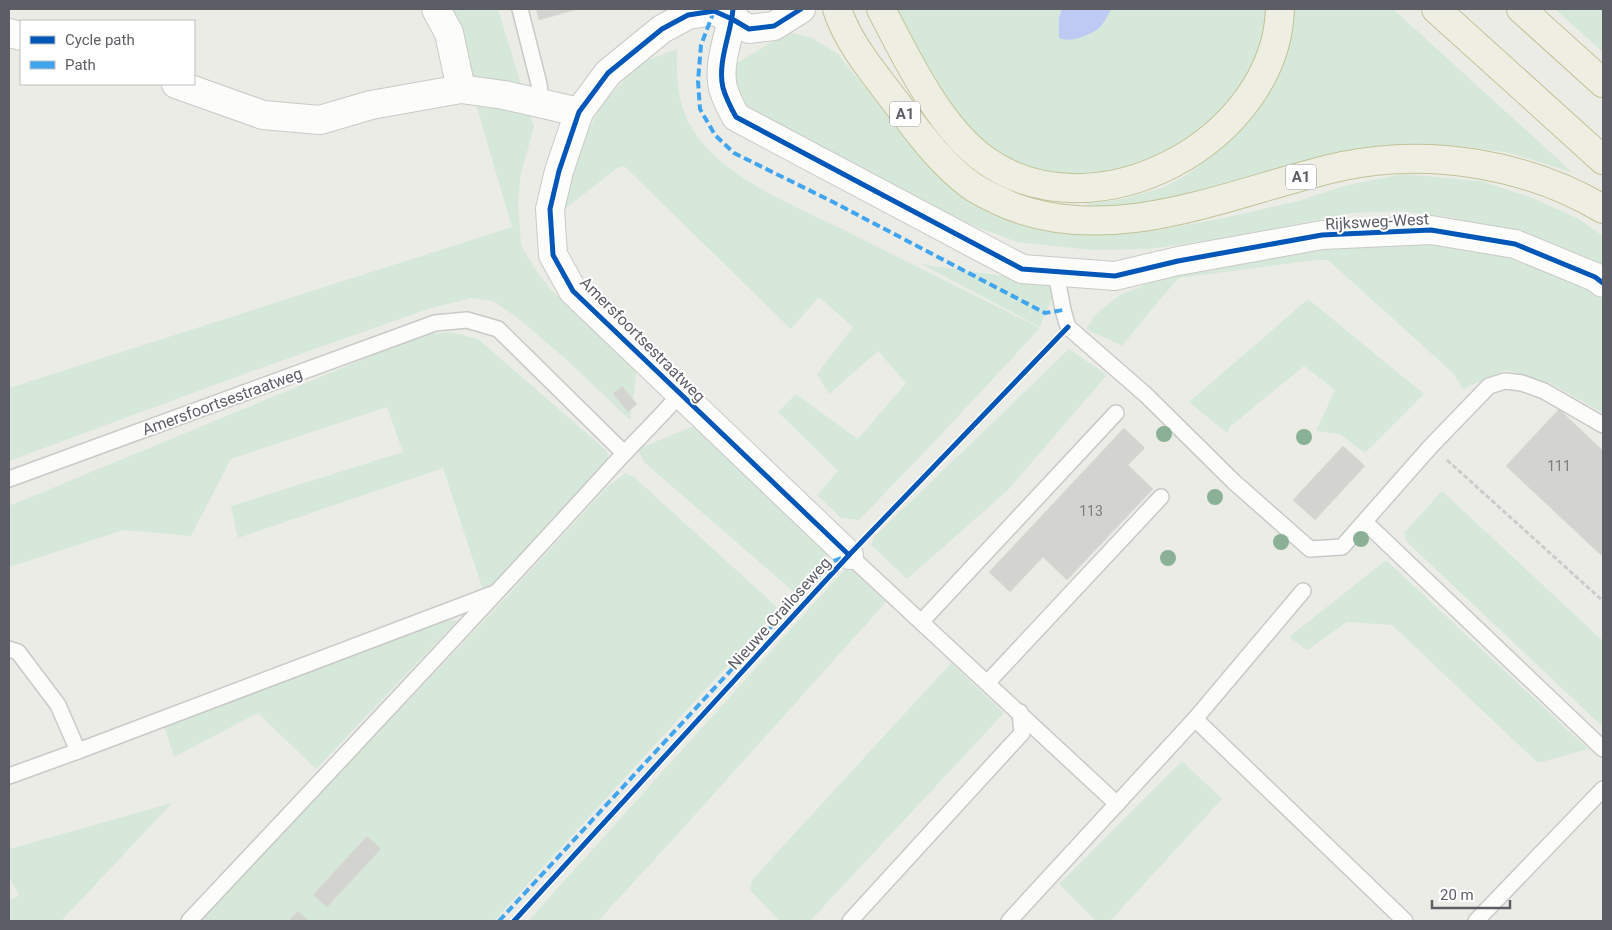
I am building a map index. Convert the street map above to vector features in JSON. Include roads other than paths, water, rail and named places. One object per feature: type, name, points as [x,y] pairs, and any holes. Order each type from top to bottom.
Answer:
[{"type":"highway","name":"A1","points":[[837,9],[840,19],[859,52],[943,162],[970,185],[996,200],[1045,217],[1080,221],[1130,218],[1175,211],[1344,166],[1380,161],[1418,159],[1472,164],[1518,173],[1566,190],[1603,209]]},
{"type":"highway","name":"A1","points":[[881,9],[904,53],[942,116],[961,139],[984,160],[1001,170],[1021,178],[1046,185],[1080,189],[1110,185],[1139,178],[1154,172],[1176,161],[1216,134],[1245,103],[1260,80],[1273,53],[1277,38],[1280,9]]},
{"type":"highway","points":[[1436,9],[1603,160]]},
{"type":"highway","points":[[1521,9],[1603,83]]},
{"type":"street","points":[[436,9],[449,33],[461,89]]},
{"type":"street","points":[[726,13],[749,29],[774,26],[801,9]]},
{"type":"street","points":[[726,13],[722,67],[723,86],[728,102],[736,117],[1022,269],[1056,273]]},
{"type":"street","name":"Amersfoortsestraatweg","points":[[726,13],[688,15],[662,29],[608,73],[579,112],[559,171],[550,209],[553,254],[573,291],[849,554]]},
{"type":"street","points":[[179,85],[263,115],[320,120],[371,105],[461,89],[504,95],[579,112]]},
{"type":"street","name":"Rijksweg-West","points":[[1056,273],[1115,276],[1178,261],[1322,235],[1432,230],[1515,244],[1595,277],[1603,283]]},
{"type":"lane","points":[[520,9],[539,84],[541,104]]},
{"type":"lane","points":[[1056,273],[1062,310],[1068,327],[1146,395],[1234,482],[1310,548],[1342,547],[1431,446],[1489,386],[1505,381],[1522,383],[1544,390],[1603,424]]},
{"type":"lane","name":"Amersfoortsestraatweg","points":[[9,479],[434,323],[466,320],[498,329],[624,452]]},
{"type":"lane","points":[[189,921],[499,592],[624,452],[655,423],[680,394]]},
{"type":"lane","points":[[922,621],[1116,413]]},
{"type":"lane","points":[[988,682],[1161,497]]},
{"type":"lane","points":[[1366,522],[1603,749]]},
{"type":"lane","points":[[849,554],[1117,804]]},
{"type":"lane","points":[[1008,921],[1195,718],[1303,591]]},
{"type":"lane","points":[[9,776],[499,592]]},
{"type":"lane","points":[[9,649],[18,652],[58,705],[78,751]]},
{"type":"lane","points":[[850,921],[1022,733],[1020,712]]},
{"type":"lane","points":[[1195,718],[1405,921]]},
{"type":"lane","points":[[1476,921],[1603,789]]},
{"type":"water","points":[[1062,9],[1111,9],[1098,29],[1084,36],[1068,40],[1059,38],[1059,17]]}]
